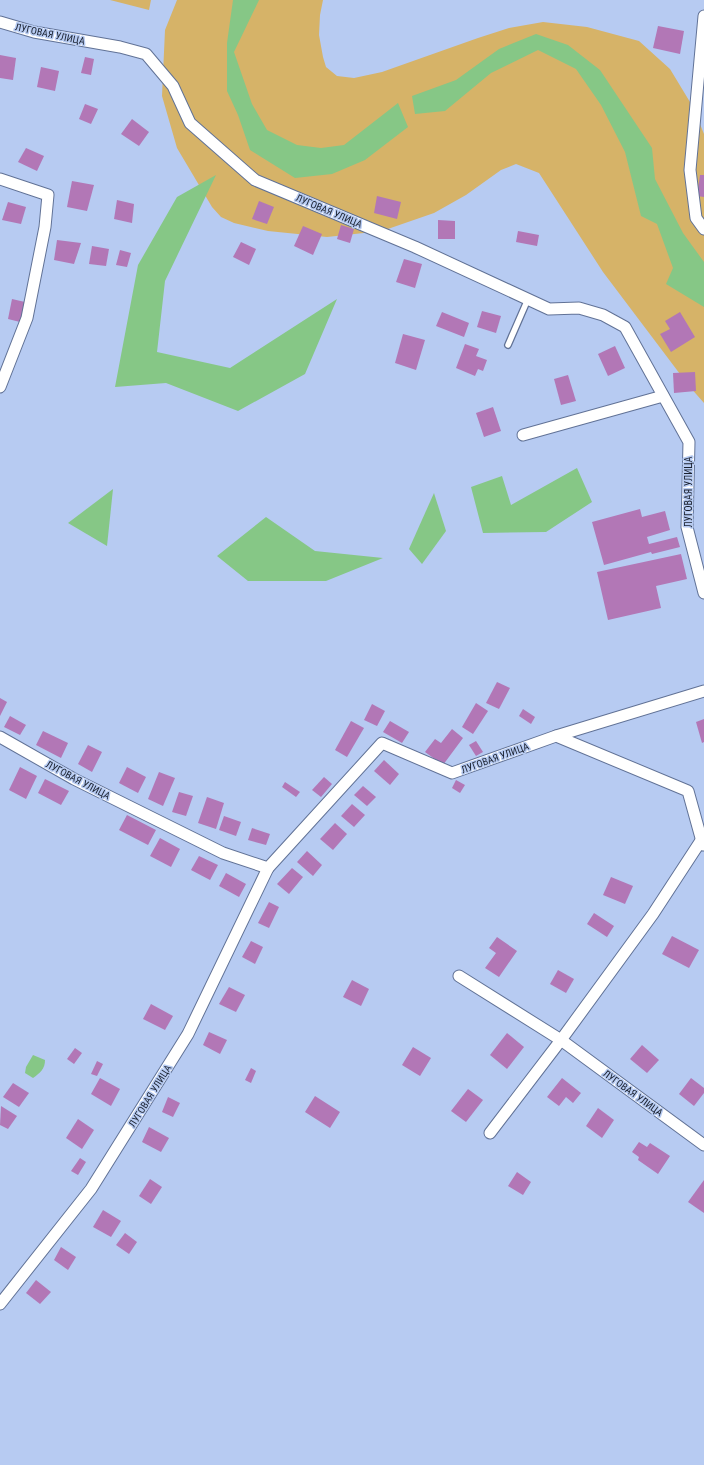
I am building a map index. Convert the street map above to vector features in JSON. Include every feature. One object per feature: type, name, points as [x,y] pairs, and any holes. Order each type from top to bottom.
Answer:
[{"type":"street","points":[[704,16],[690,170],[696,218],[704,229]]},
{"type":"street","name":"ЛУГОВАЯ УЛИЦА","points":[[0,22],[34,32],[120,47],[146,54],[173,86],[190,123],[254,180],[415,247],[550,309],[579,308],[602,315],[625,327],[689,442],[686,527],[704,593]]},
{"type":"street","points":[[0,179],[48,195],[45,227],[27,318],[0,387]]},
{"type":"street","points":[[523,435],[663,396]]},
{"type":"street","name":"ЛУГОВАЯ УЛИЦА","points":[[0,1304],[91,1189],[188,1034],[268,868],[382,743],[452,773],[556,736],[704,691]]},
{"type":"street","points":[[490,1133],[561,1040],[703,843],[688,791],[556,736]]},
{"type":"street","name":"ЛУГОВАЯ УЛИЦА","points":[[0,737],[74,779],[223,853],[268,868]]},
{"type":"street","name":"ЛУГОВАЯ УЛИЦА","points":[[459,976],[561,1040],[704,1145]]},
{"type":"lane","points":[[508,345],[528,299]]},
{"type":"shaded area","points":[[110,0],[151,0],[149,10]]},
{"type":"shaded area","points":[[177,0],[323,0],[320,15],[319,35],[326,67],[337,76],[354,78],[382,72],[509,28],[543,22],[587,27],[639,41],[670,69],[693,107],[704,134],[704,403],[689,386],[603,272],[539,173],[516,164],[501,170],[466,195],[434,213],[382,231],[327,237],[268,231],[234,223],[221,217],[212,207],[177,148],[162,96],[165,30]]},
{"type":"shaded area","points":[[233,0],[259,0],[234,52],[252,104],[267,130],[297,145],[321,148],[344,145],[398,103],[408,127],[365,160],[332,174],[295,178],[250,150],[238,115],[227,91],[227,43]]},
{"type":"shaded area","points":[[536,34],[568,45],[600,70],[652,148],[655,179],[683,233],[704,262],[704,307],[666,284],[673,268],[657,224],[641,216],[625,152],[601,105],[576,69],[538,50],[491,73],[445,111],[415,114],[412,96],[456,80],[499,49]]},
{"type":"shaded area","points":[[216,175],[165,281],[157,352],[230,368],[337,299],[305,374],[238,411],[166,383],[115,387],[138,265],[177,197]]},
{"type":"shaded area","points":[[577,468],[592,502],[546,532],[483,533],[471,487],[502,476],[511,505]]},
{"type":"shaded area","points":[[113,489],[107,546],[68,523]]},
{"type":"shaded area","points":[[434,493],[446,531],[422,564],[409,549]]},
{"type":"shaded area","points":[[266,517],[315,551],[383,558],[326,581],[248,581],[217,556]]},
{"type":"shaded area","points":[[33,1055],[45,1060],[42,1070],[33,1078],[25,1073],[26,1067]]},
{"type":"building","points":[[658,26],[684,31],[680,54],[653,48]]},
{"type":"building","points":[[0,55],[16,58],[13,80],[0,78]]},
{"type":"building","points":[[85,57],[94,59],[91,75],[81,73]]},
{"type":"building","points":[[41,67],[59,71],[55,91],[37,87]]},
{"type":"building","points":[[85,104],[98,109],[91,124],[79,119]]},
{"type":"building","points":[[132,119],[149,132],[139,146],[121,134]]},
{"type":"building","points":[[26,148],[44,156],[37,171],[18,162]]},
{"type":"building","points":[[700,175],[704,175],[704,197],[697,196]]},
{"type":"building","points":[[72,181],[94,185],[87,211],[67,207]]},
{"type":"building","points":[[377,196],[401,202],[397,219],[374,213]]},
{"type":"building","points":[[117,200],[134,204],[132,223],[114,219]]},
{"type":"building","points":[[259,201],[274,207],[267,224],[252,219]]},
{"type":"building","points":[[8,202],[26,207],[21,224],[2,220]]},
{"type":"building","points":[[438,220],[455,221],[455,239],[438,239]]},
{"type":"building","points":[[341,225],[354,229],[350,243],[337,239]]},
{"type":"building","points":[[303,226],[322,234],[313,255],[294,246]]},
{"type":"building","points":[[518,231],[539,235],[537,246],[516,242]]},
{"type":"building","points":[[57,240],[81,243],[74,264],[54,260]]},
{"type":"building","points":[[241,242],[256,249],[249,265],[233,257]]},
{"type":"building","points":[[92,246],[109,249],[106,266],[89,264]]},
{"type":"building","points":[[120,250],[131,253],[127,267],[116,265]]},
{"type":"building","points":[[404,259],[422,264],[415,288],[396,282]]},
{"type":"building","points":[[12,299],[25,302],[20,322],[8,319]]},
{"type":"building","points":[[482,311],[501,316],[496,333],[477,327]]},
{"type":"building","points":[[442,312],[469,323],[464,337],[436,326]]},
{"type":"building","points":[[680,312],[695,337],[671,352],[660,334],[670,329],[665,321]]},
{"type":"building","points":[[403,334],[425,340],[416,370],[395,363]]},
{"type":"building","points":[[465,344],[479,349],[476,356],[487,360],[483,371],[478,369],[475,376],[456,368]]},
{"type":"building","points":[[615,346],[625,368],[608,376],[598,354]]},
{"type":"building","points":[[695,372],[696,391],[674,393],[673,373]]},
{"type":"building","points":[[568,375],[576,401],[561,405],[554,379]]},
{"type":"building","points":[[493,407],[501,431],[484,437],[476,413]]},
{"type":"building","points":[[640,509],[642,517],[665,511],[670,530],[647,537],[649,544],[677,537],[680,547],[652,554],[651,552],[604,565],[592,522]]},
{"type":"building","points":[[681,554],[687,579],[656,586],[661,608],[608,620],[597,572]]},
{"type":"building","points":[[497,682],[510,688],[499,709],[486,703]]},
{"type":"building","points":[[0,698],[7,702],[0,716]]},
{"type":"building","points":[[476,703],[488,711],[473,734],[462,727]]},
{"type":"building","points":[[372,704],[385,711],[377,726],[364,720]]},
{"type":"building","points":[[523,709],[535,717],[531,724],[519,716]]},
{"type":"building","points":[[10,716],[26,725],[20,735],[4,727]]},
{"type":"building","points":[[704,719],[704,742],[702,743],[696,722]]},
{"type":"building","points":[[351,721],[364,728],[347,757],[335,750]]},
{"type":"building","points":[[390,721],[409,732],[402,743],[383,732]]},
{"type":"building","points":[[452,729],[463,738],[443,765],[425,752],[435,739],[441,743]]},
{"type":"building","points":[[43,731],[68,743],[61,758],[36,745]]},
{"type":"building","points":[[476,741],[483,752],[476,756],[469,745]]},
{"type":"building","points":[[88,745],[102,752],[92,772],[78,764]]},
{"type":"building","points":[[384,760],[399,774],[390,785],[374,771]]},
{"type":"building","points":[[20,767],[37,776],[26,799],[9,790]]},
{"type":"building","points":[[127,767],[146,777],[138,793],[119,783]]},
{"type":"building","points":[[159,772],[175,778],[163,806],[148,799]]},
{"type":"building","points":[[324,777],[332,784],[321,797],[312,790]]},
{"type":"building","points":[[45,779],[69,791],[61,805],[38,793]]},
{"type":"building","points":[[456,780],[465,785],[460,793],[452,788]]},
{"type":"building","points":[[285,782],[300,792],[296,797],[282,787]]},
{"type":"building","points":[[363,786],[376,797],[367,806],[354,795]]},
{"type":"building","points":[[179,792],[193,796],[186,816],[172,812]]},
{"type":"building","points":[[207,797],[224,803],[216,829],[198,823]]},
{"type":"building","points":[[352,804],[365,815],[354,827],[341,816]]},
{"type":"building","points":[[127,815],[156,830],[148,845],[119,830]]},
{"type":"building","points":[[224,816],[241,822],[236,836],[219,830]]},
{"type":"building","points":[[335,823],[347,834],[333,850],[320,839]]},
{"type":"building","points":[[252,828],[270,834],[266,845],[248,840]]},
{"type":"building","points":[[160,838],[180,849],[171,867],[150,856]]},
{"type":"building","points":[[307,851],[322,865],[313,876],[297,862]]},
{"type":"building","points":[[199,856],[218,865],[210,880],[191,870]]},
{"type":"building","points":[[292,868],[303,877],[289,894],[277,884]]},
{"type":"building","points":[[226,873],[246,884],[239,897],[219,886]]},
{"type":"building","points":[[611,877],[633,886],[625,904],[603,895]]},
{"type":"building","points":[[269,902],[279,907],[269,928],[258,923]]},
{"type":"building","points":[[594,913],[614,926],[607,937],[587,924]]},
{"type":"building","points":[[672,936],[699,950],[689,968],[662,954]]},
{"type":"building","points":[[497,937],[517,951],[499,977],[485,968],[496,953],[489,948]]},
{"type":"building","points":[[251,941],[263,947],[255,964],[242,957]]},
{"type":"building","points":[[558,970],[574,979],[566,993],[550,984]]},
{"type":"building","points":[[352,980],[369,989],[361,1006],[343,997]]},
{"type":"building","points":[[229,987],[245,995],[236,1012],[219,1004]]},
{"type":"building","points":[[151,1004],[173,1016],[165,1030],[143,1019]]},
{"type":"building","points":[[209,1032],[227,1040],[220,1054],[203,1045]]},
{"type":"building","points":[[507,1033],[524,1047],[507,1069],[490,1055]]},
{"type":"building","points":[[642,1045],[659,1060],[647,1073],[630,1059]]},
{"type":"building","points":[[413,1047],[431,1058],[420,1076],[402,1065]]},
{"type":"building","points":[[75,1048],[82,1053],[74,1064],[67,1059]]},
{"type":"building","points":[[97,1061],[103,1064],[97,1076],[91,1074]]},
{"type":"building","points":[[251,1068],[256,1071],[251,1083],[245,1080]]},
{"type":"building","points":[[100,1078],[120,1089],[111,1106],[91,1094]]},
{"type":"building","points":[[562,1078],[581,1093],[573,1103],[566,1097],[559,1106],[547,1097]]},
{"type":"building","points":[[691,1078],[704,1088],[704,1093],[694,1106],[679,1094]]},
{"type":"building","points":[[13,1083],[29,1093],[19,1107],[3,1097]]},
{"type":"building","points":[[468,1089],[483,1100],[466,1122],[451,1111]]},
{"type":"building","points":[[315,1096],[340,1112],[330,1128],[305,1112]]},
{"type":"building","points":[[168,1097],[180,1103],[173,1117],[162,1112]]},
{"type":"building","points":[[1,1106],[17,1116],[8,1129],[0,1125]]},
{"type":"building","points":[[598,1108],[614,1120],[602,1138],[586,1126]]},
{"type":"building","points":[[78,1119],[94,1130],[82,1149],[66,1138]]},
{"type":"building","points":[[149,1127],[169,1138],[161,1152],[142,1142]]},
{"type":"building","points":[[639,1142],[647,1147],[650,1143],[670,1156],[658,1174],[638,1160],[639,1157],[632,1152]]},
{"type":"building","points":[[80,1158],[86,1162],[78,1175],[71,1171]]},
{"type":"building","points":[[517,1172],[531,1182],[523,1195],[508,1186]]},
{"type":"building","points":[[150,1179],[162,1187],[151,1204],[139,1196]]},
{"type":"building","points":[[704,1180],[704,1213],[688,1202]]},
{"type":"building","points":[[103,1210],[121,1221],[111,1237],[93,1227]]},
{"type":"building","points":[[125,1233],[137,1242],[129,1254],[116,1245]]},
{"type":"building","points":[[61,1247],[76,1257],[68,1270],[54,1260]]},
{"type":"building","points":[[36,1280],[51,1292],[40,1304],[26,1293]]}]
